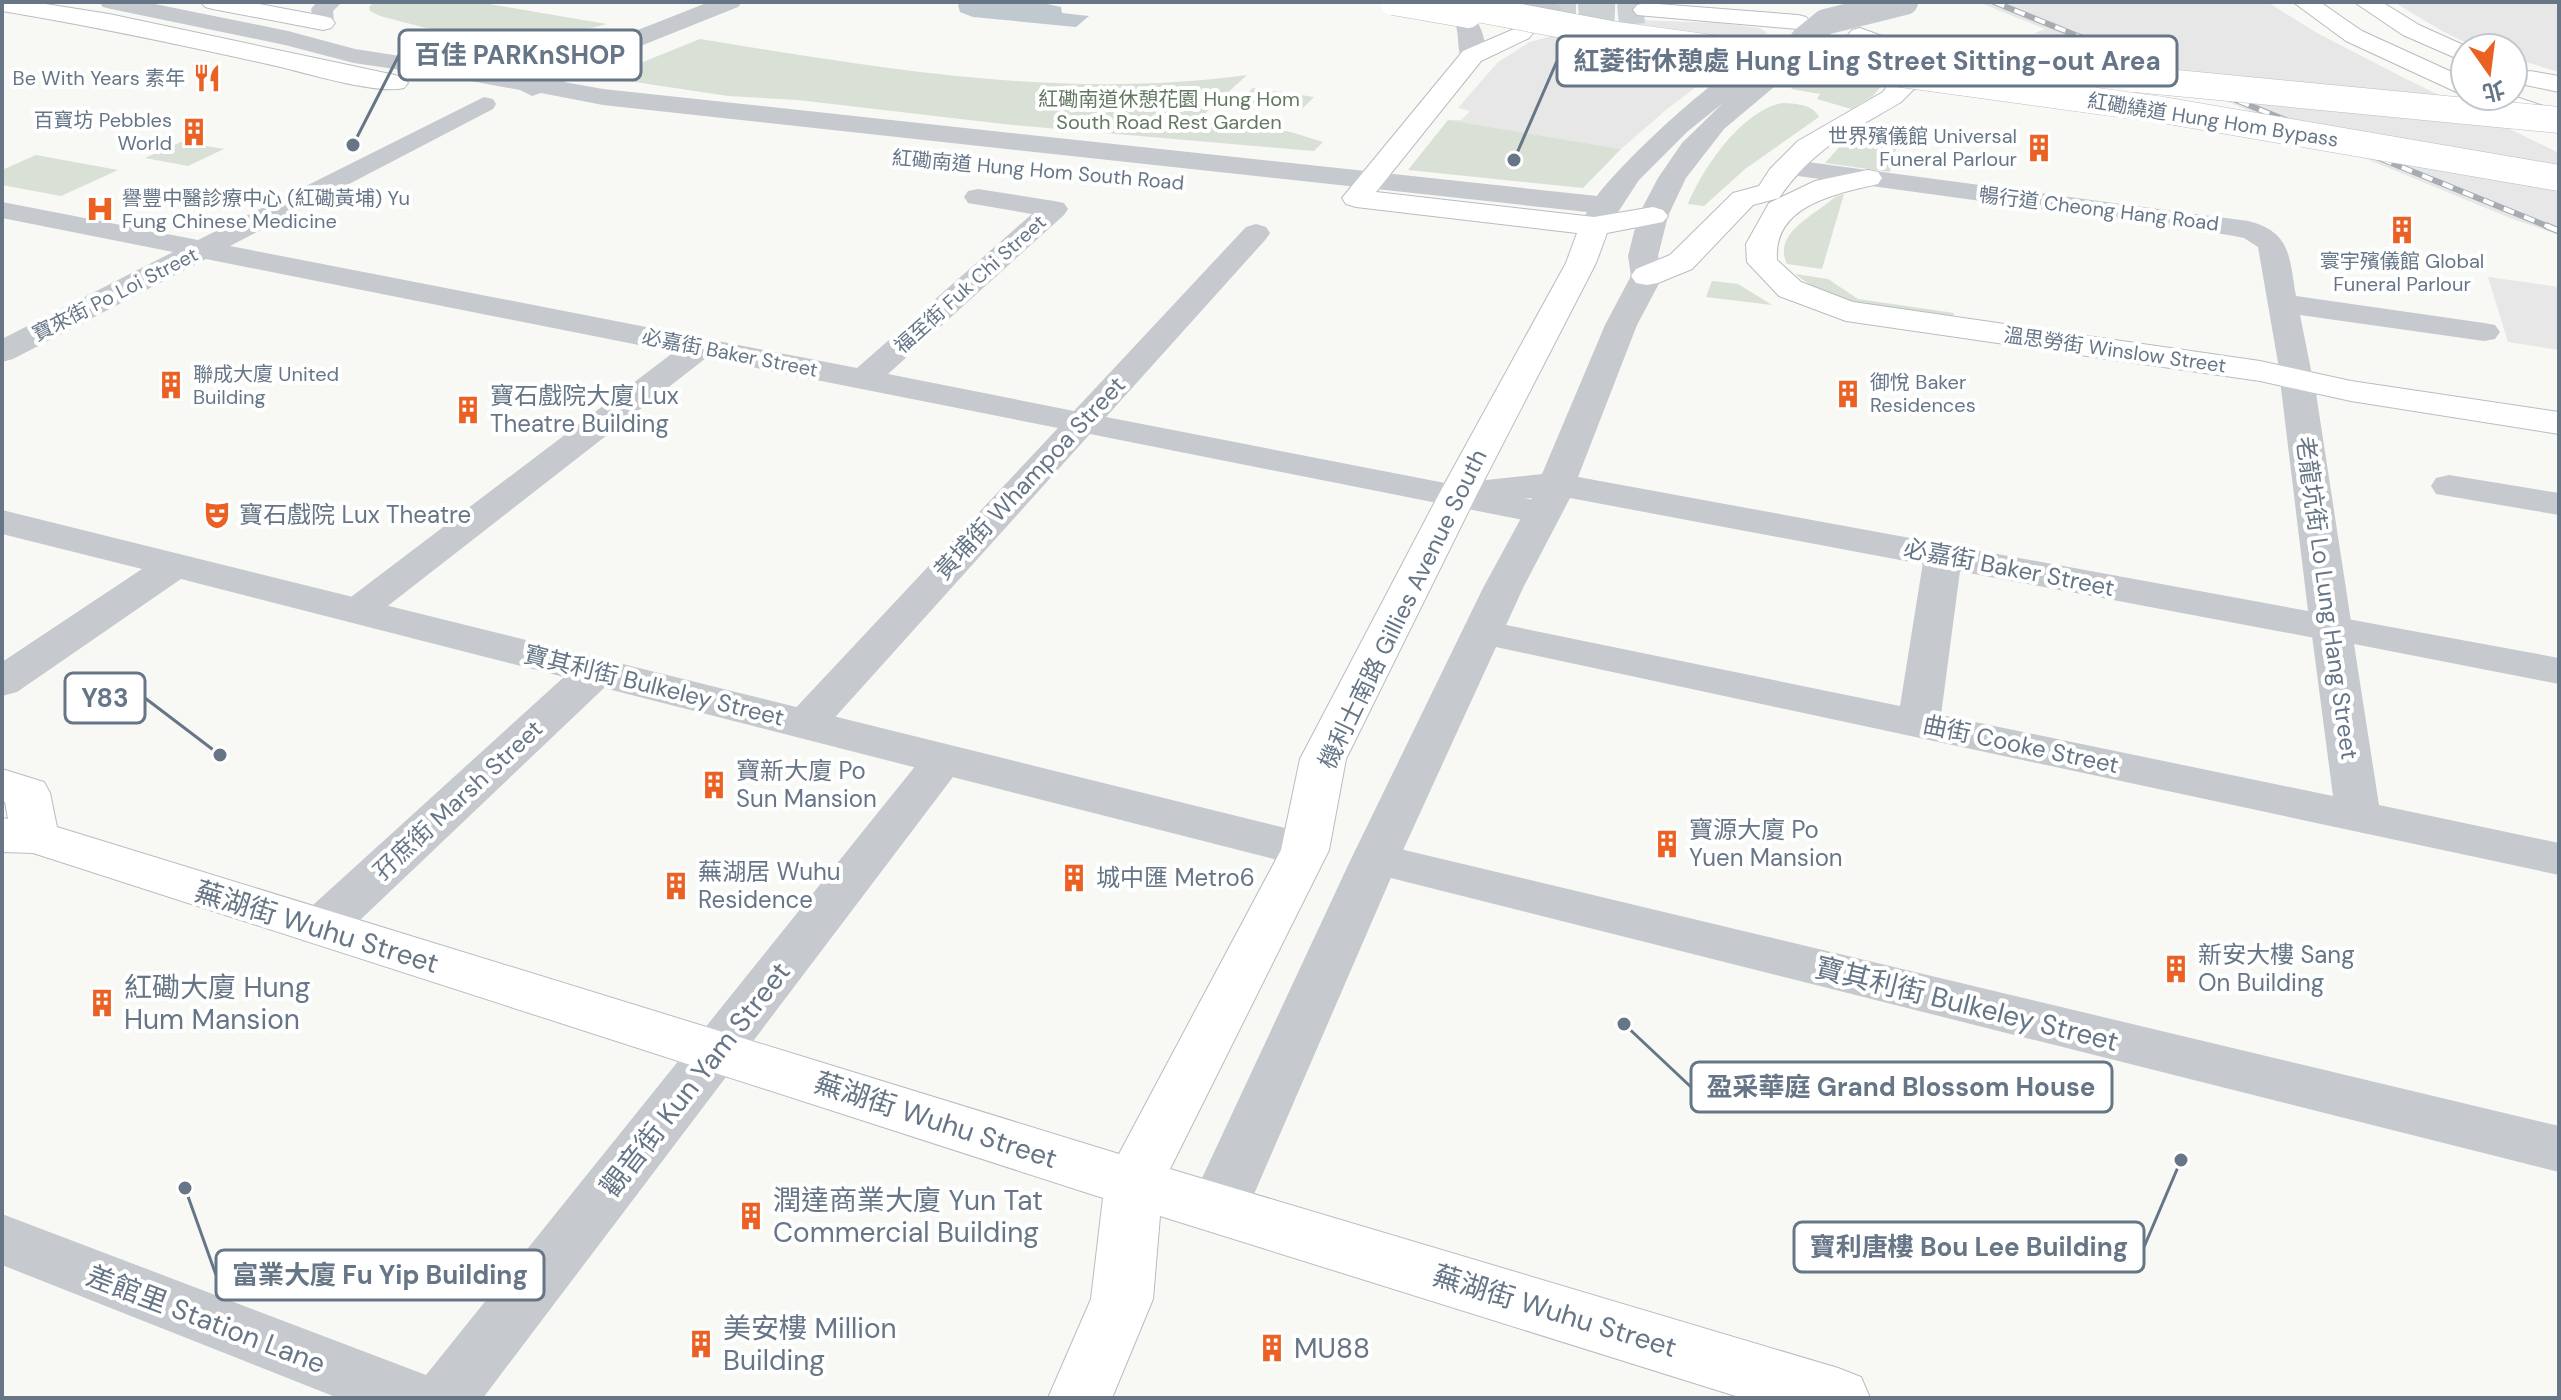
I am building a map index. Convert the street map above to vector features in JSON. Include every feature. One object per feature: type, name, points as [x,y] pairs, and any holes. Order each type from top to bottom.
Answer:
[{"type":"main road","points":[[213,2],[327,12]]},
{"type":"main road","points":[[1393,2],[1617,35]]},
{"type":"main road","name":"紅磡繞道 Hung Hom Bypass","points":[[1440,2],[1617,35],[2121,104],[2559,178]]},
{"type":"main road","points":[[2366,2],[2411,30],[2449,48]]},
{"type":"main road","points":[[2,4],[109,21],[395,83]]},
{"type":"main road","points":[[2306,4],[2387,53],[2449,81]]},
{"type":"main road","points":[[1645,10],[1800,31]]},
{"type":"main road","name":"紅磡繞道 Hung Hom Bypass","points":[[1560,11],[2102,76],[2559,120]]},
{"type":"main road","points":[[1363,188],[1472,56],[1521,33]]},
{"type":"main road","points":[[1860,35],[1884,45]]},
{"type":"main road","points":[[2529,78],[2559,86]]},
{"type":"main road","name":"溫思勞街 Winslow Street","points":[[1903,84],[1892,97],[1807,145],[1785,167],[1761,244],[1762,262],[1778,281],[1790,289],[1825,305],[1880,317],[2260,371],[2351,391],[2559,423]]},
{"type":"main road","points":[[2529,110],[2559,120]]},
{"type":"main road","points":[[1647,276],[1681,262],[1743,199],[1807,198],[1825,187],[1868,178]]},
{"type":"main road","name":"紅磡南道 Hung Hom South Road","points":[[1363,188],[1599,216],[1653,216]]},
{"type":"main road","name":"機利士南路 Gillies Avenue South","points":[[1080,1398],[1122,1299],[1134,1183],[1305,850],[1323,759],[1458,494],[1581,263],[1599,216]]},
{"type":"main road","name":"蕪湖街 Wuhu Street","points":[[2,784],[27,793],[18,836],[1824,1396]]},
{"type":"street","name":"紅磡南道 Hung Hom South Road","points":[[111,2],[288,38],[354,56],[501,79],[542,104],[633,126]]},
{"type":"street","points":[[542,104],[629,42],[730,2]]},
{"type":"street","points":[[1491,2],[1560,11]]},
{"type":"street","points":[[1599,216],[1664,140],[1803,50],[1800,31],[1905,2]]},
{"type":"street","name":"紅磡南道 Hung Hom South Road","points":[[327,12],[449,69]]},
{"type":"street","points":[[484,104],[501,79],[578,46],[702,13]]},
{"type":"street","points":[[1467,23],[1472,35],[1472,56]]},
{"type":"street","points":[[411,49],[499,55],[578,46]]},
{"type":"street","name":"紅磡南道 Hung Hom South Road","points":[[354,56],[395,83],[484,104],[694,109],[1363,188]]},
{"type":"street","points":[[1903,84],[2207,127]]},
{"type":"street","points":[[1218,1208],[1375,859],[1549,498],[1621,325],[1647,276],[1643,256],[1653,216],[1692,149],[1715,123],[1732,96]]},
{"type":"street","name":"寶來街 Po Loi Street","points":[[2,352],[484,104]]},
{"type":"street","name":"紅磡南道 Hung Hom South Road","points":[[954,162],[1363,188]]},
{"type":"street","name":"暢行道 Cheong Hang Road","points":[[1785,167],[2246,229],[2270,241],[2285,304],[2297,380]]},
{"type":"street","name":"福至街 Fuk Chi Street","points":[[864,379],[1054,209],[978,197]]},
{"type":"street","name":"必嘉街 Baker Street","points":[[2,210],[1458,494],[1549,498],[1943,556],[2559,671]]},
{"type":"street","name":"黃埔街 Whampoa Street","points":[[805,724],[1256,233]]},
{"type":"street","points":[[2285,304],[2484,332]]},
{"type":"street","points":[[357,611],[700,347]]},
{"type":"street","name":"老龍坑街 Lo Lung Hang Street","points":[[2297,380],[2358,817]]},
{"type":"street","points":[[2449,486],[2559,504]]},
{"type":"street","name":"寶其利街 Bulkeley Street","points":[[2,522],[1305,850]]},
{"type":"street","points":[[1918,724],[1943,556]]},
{"type":"street","points":[[2,682],[175,565]]},
{"type":"street","name":"曲街 Cooke Street","points":[[1482,632],[2559,859]]},
{"type":"street","name":"孖庶街 Marsh Street","points":[[320,928],[596,671]]},
{"type":"street","name":"觀音街 Kun Yam Street","points":[[446,1398],[944,759]]},
{"type":"street","name":"寶其利街 Bulkeley Street","points":[[1375,859],[2559,1149]]},
{"type":"street","name":"差館里 Station Lane","points":[[2,1239],[411,1398]]},
{"type":"shaded area","points":[[961,2],[1047,4],[1061,7],[1062,13],[1089,16],[1076,27],[973,17],[960,12],[958,5]]},
{"type":"shaded area","points":[[1978,2],[2267,2],[2317,33],[2449,100],[2449,112],[2474,112],[2559,153],[2559,235],[2510,218],[2148,69],[2035,33],[2045,29]]},
{"type":"shaded area","points":[[2394,2],[2559,2],[2559,72],[2529,63],[2529,32],[2449,34]]},
{"type":"shaded area","points":[[1636,20],[1718,23],[1760,28],[1767,33],[1667,109],[1621,149],[1448,120],[1461,120],[1470,111],[1458,108],[1498,62],[1530,42],[1599,23]]},
{"type":"shaded area","points":[[2488,277],[2559,287],[2559,350],[2508,342]]},
{"type":"green space","points":[[374,2],[477,2],[607,24],[548,39],[472,40],[380,16],[370,11],[369,7]]},
{"type":"green space","name":"紅磡南道休憩花園 Hung Hom South Road Rest Garden","points":[[700,39],[905,70],[1041,83],[1178,82],[1247,75],[1200,118],[1291,132],[1323,142],[1314,151],[1012,125],[798,100],[728,96],[615,79],[616,74],[623,70]]},
{"type":"green space","points":[[1840,43],[1863,49],[1877,66],[1885,81],[1873,96],[1851,109],[1817,99],[1820,94],[1791,89]]},
{"type":"green space","points":[[1253,88],[1314,97],[1301,110],[1239,101]]},
{"type":"green space","points":[[1783,103],[1808,107],[1819,117],[1745,169],[1704,206],[1688,204],[1703,174],[1739,129],[1768,108]]},
{"type":"green space","points":[[1448,120],[1621,149],[1583,188],[1408,170]]},
{"type":"green space","points":[[1869,123],[1900,133],[1890,172],[1825,163],[1844,142]]},
{"type":"green space","points":[[181,142],[224,149],[188,166],[145,158]]},
{"type":"green space","points":[[36,155],[118,170],[61,196],[2,185],[2,170]]},
{"type":"green space","points":[[1844,194],[1822,269],[1787,264],[1785,243],[1790,234],[1835,197]]},
{"type":"green space","points":[[1795,274],[1828,279],[1858,299],[1954,313],[1953,316],[1850,301],[1812,286]]},
{"type":"green space","points":[[1712,281],[1738,284],[1772,305],[1706,297]]},
{"type":"tunnel","points":[[1550,8],[1618,11]]},
{"type":"tunnel","points":[[1579,16],[1645,10]]},
{"type":"tunnel","points":[[1884,45],[1901,64],[1903,81]]},
{"type":"railway","points":[[1994,2],[2552,228]]},
{"type":"railway","points":[[2547,226],[2559,231]]},
{"type":"place","name":"Be With Years 素年","points":[[207,78]]},
{"type":"place","name":"百寶坊 Pebbles World","points":[[194,132]]},
{"type":"place","name":"百佳 PARKnSHOP","points":[[353,145]]},
{"type":"place","name":"世界殯儀館 Universal Funeral Parlour","points":[[2039,148]]},
{"type":"place","name":"紅菱街休憩處 Hung Ling Street Sitting-out Area","points":[[1514,160]]},
{"type":"place","name":"譽豐中醫診療中心 (紅磡黃埔) Yu Fung Chinese Medicine","points":[[100,209]]},
{"type":"place","name":"寰宇殯儀館 Global Funeral Parlour","points":[[2402,230]]},
{"type":"place","name":"聯成大廈 United Building","points":[[171,385]]},
{"type":"place","name":"御悅 Baker Residences","points":[[1848,394]]},
{"type":"place","name":"寶石戲院大廈 Lux Theatre Building","points":[[468,410]]},
{"type":"place","name":"寶石戲院 Lux Theatre","points":[[217,515]]},
{"type":"place","name":"Y83","points":[[220,755]]},
{"type":"place","name":"寶新大廈 Po Sun Mansion","points":[[714,785]]},
{"type":"place","name":"寶源大廈 Po Yuen Mansion","points":[[1667,844]]},
{"type":"place","name":"城中匯 Metro6","points":[[1074,878]]},
{"type":"place","name":"蕪湖居 Wuhu Residence","points":[[676,886]]},
{"type":"place","name":"新安大樓 Sang On Building","points":[[2176,969]]},
{"type":"place","name":"紅磡大廈 Hung Hum Mansion","points":[[102,1003]]},
{"type":"place","name":"盈采華庭 Grand Blossom House","points":[[1624,1024]]},
{"type":"place","name":"寶利唐樓 Bou Lee Building","points":[[2181,1160]]},
{"type":"place","name":"富業大廈 Fu Yip Building","points":[[185,1188]]},
{"type":"place","name":"潤達商業大廈 Yun Tat Commercial Building","points":[[751,1216]]},
{"type":"place","name":"美安樓 Million Building","points":[[701,1344]]},
{"type":"place","name":"MU88","points":[[1272,1348]]}]
